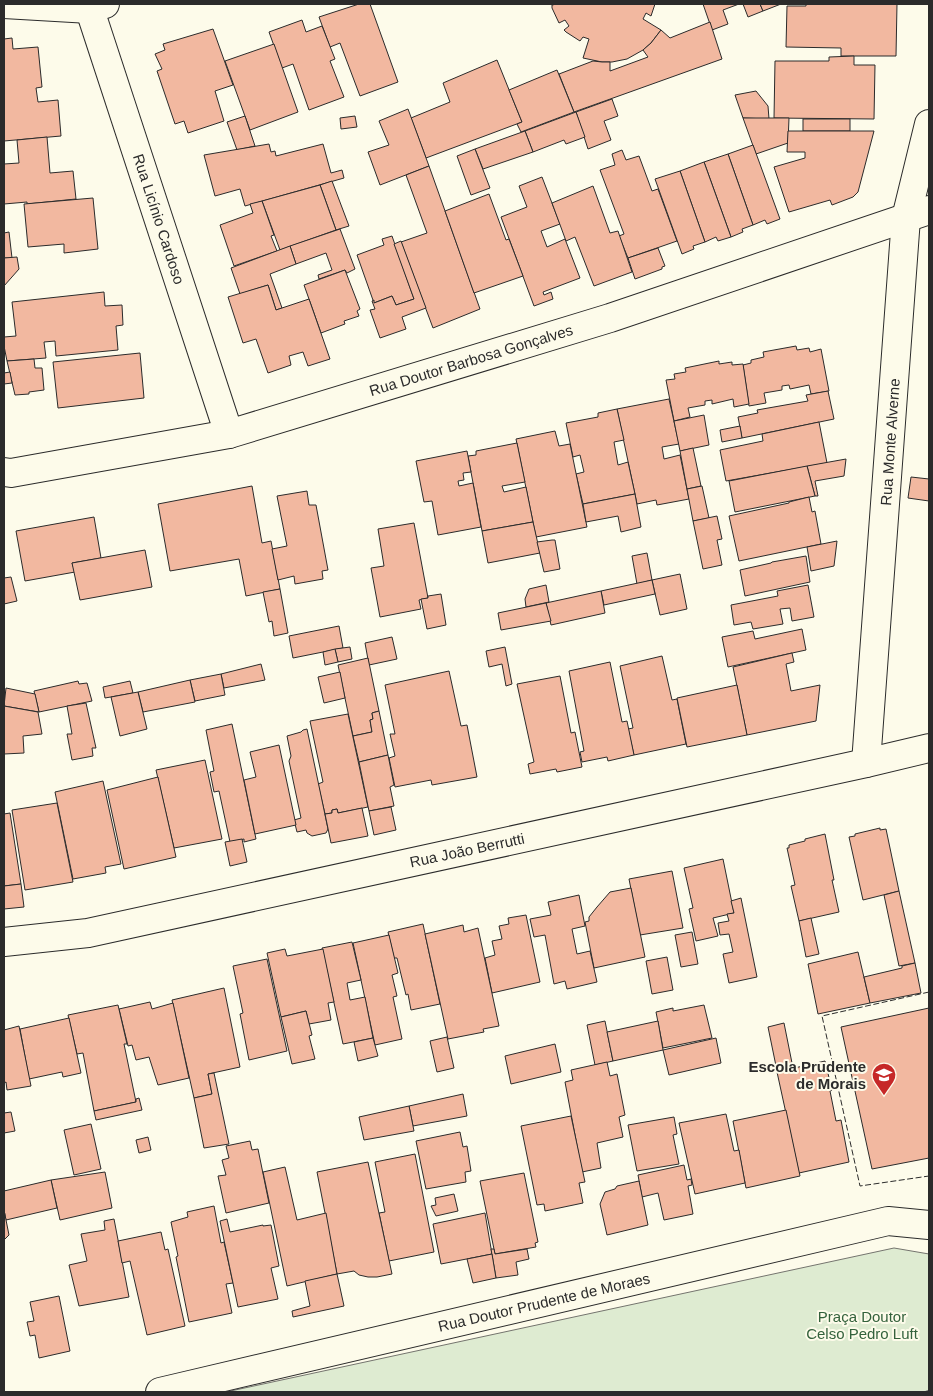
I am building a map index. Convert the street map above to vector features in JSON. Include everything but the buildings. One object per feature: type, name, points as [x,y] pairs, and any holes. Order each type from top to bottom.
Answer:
[{"type":"street","points":[[4,4],[95,6]]},
{"type":"street","name":"Rua Licínio Cardoso","points":[[95,6],[230,434]]},
{"type":"street","name":"Rua Monte Alverne","points":[[866,763],[918,214],[929,124]]},
{"type":"street","name":"Rua Doutor Barbosa Gonçalves","points":[[4,472],[11,473],[230,434],[610,318],[918,214]]},
{"type":"street","name":"Rua João Berrutti","points":[[4,942],[88,933],[929,748]]},
{"type":"street","name":"Rua Doutor Prudente de Moraes","points":[[160,1392],[888,1221],[929,1225]]},
{"type":"green space","name":"Praça Doutor Celso Pedro Luft","points":[[894,1248],[929,1254],[929,1390],[924,1392],[226,1392]]},
{"type":"fence","points":[[929,992],[822,1016],[860,1186],[929,1176]]},
{"type":"place","name":"Escola Prudente de Morais","points":[[884,1096]]}]
